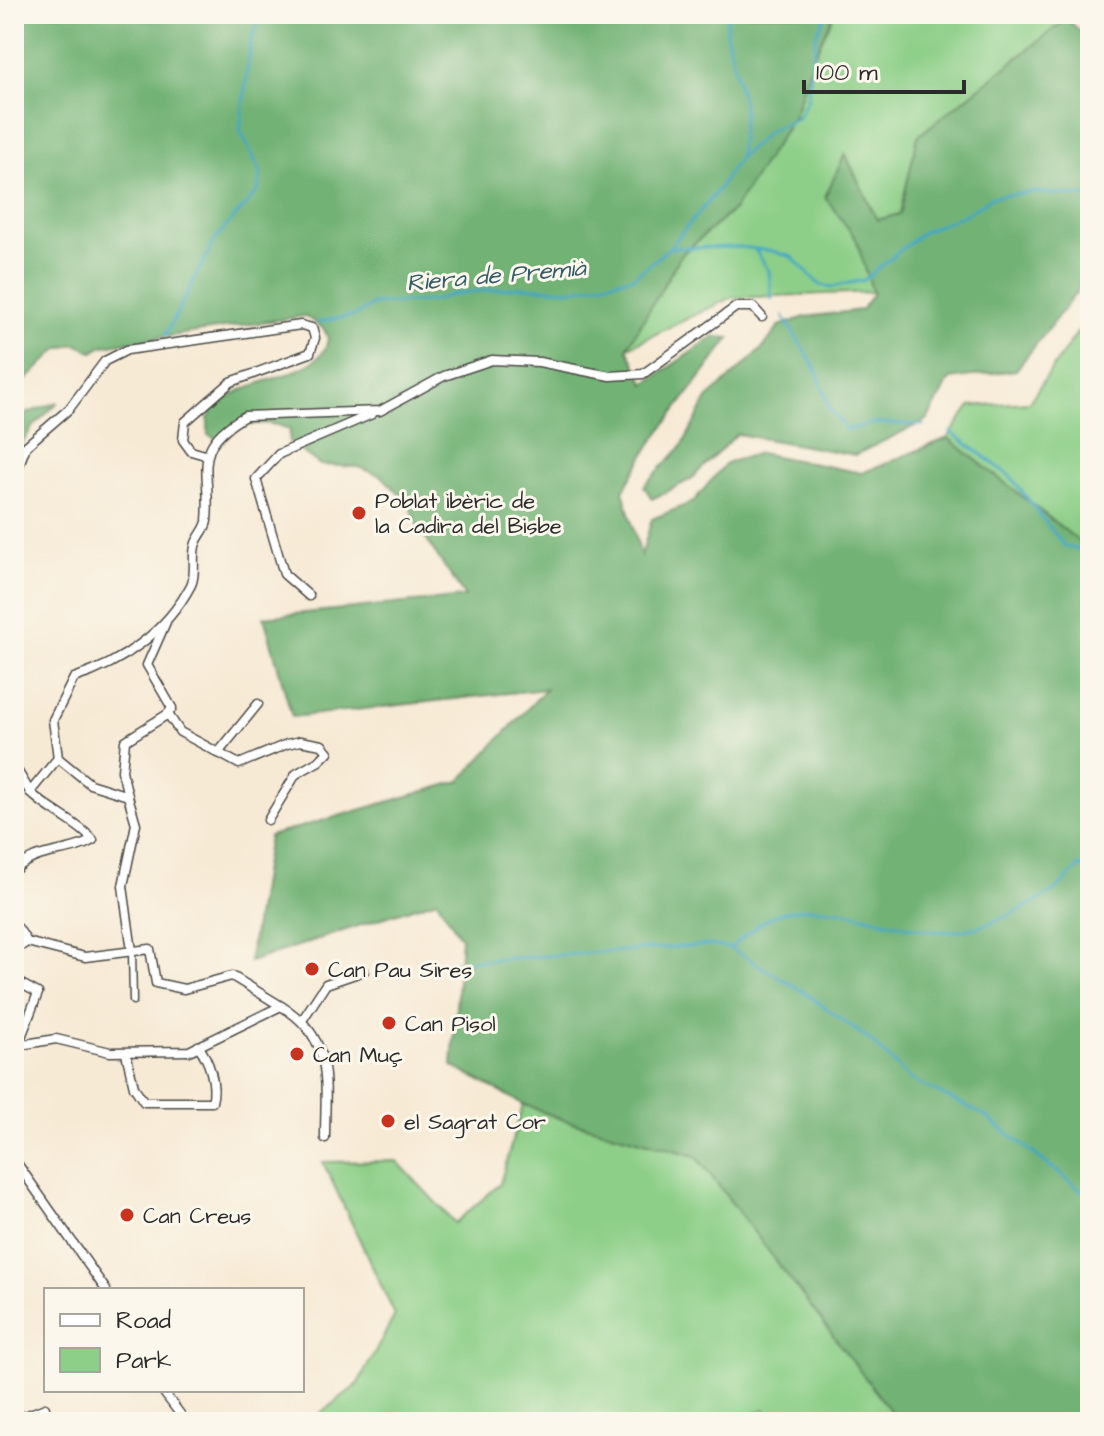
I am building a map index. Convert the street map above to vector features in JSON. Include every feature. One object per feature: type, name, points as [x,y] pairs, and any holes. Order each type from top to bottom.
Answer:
[{"type":"street","points":[[309,596],[284,574],[256,479],[279,454],[380,411],[444,376],[492,360],[539,362],[610,376],[643,374],[736,307],[753,307],[762,317]]},
{"type":"street","points":[[14,479],[26,446],[69,409],[105,361],[127,350],[301,325],[312,328],[315,338],[310,353],[231,382],[203,403],[185,422],[183,440],[191,451],[205,455]]},
{"type":"street","points":[[128,796],[90,784],[58,758],[53,720],[74,678],[107,668],[138,647],[171,612],[192,583],[195,545],[207,524],[205,455],[227,426],[245,416],[380,411]]},
{"type":"street","points":[[133,1001],[132,951],[123,886],[136,824],[122,771],[125,741],[168,714],[172,708],[147,665],[171,612]]},
{"type":"street","points":[[218,753],[258,704]]},
{"type":"street","points":[[168,714],[180,732],[239,764],[300,741],[322,745],[328,752],[296,774],[268,820]]},
{"type":"street","points":[[30,792],[58,758]]},
{"type":"street","points":[[14,765],[30,792],[48,810],[84,830],[93,840],[83,846],[44,853],[14,871]]},
{"type":"street","points":[[14,929],[18,928],[27,942],[85,957],[150,949],[156,983],[184,989],[232,976],[303,1019],[321,1046],[325,1138]]},
{"type":"street","points":[[14,951],[27,942]]},
{"type":"street","points":[[303,1019],[326,984],[364,971]]},
{"type":"street","points":[[14,980],[38,993],[16,1046]]},
{"type":"street","points":[[16,1046],[56,1039],[126,1053],[189,1051],[281,1006]]},
{"type":"street","points":[[126,1053],[134,1087],[144,1102],[212,1102],[215,1092],[207,1058],[198,1046]]},
{"type":"street","points":[[14,1159],[105,1288]]},
{"type":"street","points":[[164,1392],[186,1422]]},
{"type":"street","points":[[14,1413],[25,1416],[45,1408]]},
{"type":"green space","points":[[14,14],[834,14],[812,60],[794,116],[734,209],[681,255],[627,348],[645,384],[713,337],[730,338],[650,445],[623,491],[641,556],[652,519],[693,502],[726,463],[759,453],[862,473],[948,438],[1090,550],[1090,1422],[899,1422],[696,1156],[564,1120],[523,1104],[452,1066],[461,938],[437,900],[249,962],[269,836],[460,781],[546,689],[292,717],[264,617],[465,597],[418,527],[409,504],[382,476],[358,467],[320,465],[289,442],[290,430],[282,426],[264,423],[245,426],[224,442],[208,435],[208,419],[219,404],[235,393],[310,364],[322,353],[328,338],[324,329],[305,316],[103,346],[93,352],[76,344],[58,349],[14,392]]},
{"type":"green space","points":[[834,14],[1065,14],[1067,19],[918,136],[900,214],[877,220],[846,155],[857,239],[873,292],[730,298],[627,348],[681,255],[731,212],[794,116],[812,60]]},
{"type":"green space","points":[[1067,19],[1090,41],[1090,258],[1076,293],[1016,370],[950,379],[927,420],[855,455],[737,434],[690,480],[652,499],[644,486],[682,446],[707,399],[764,347],[779,326],[805,317],[861,310],[873,293],[856,239],[825,197],[845,154],[877,220],[900,214],[918,136]]},
{"type":"green space","points":[[1090,314],[1090,550],[1087,550],[948,438],[970,406],[1029,402]]},
{"type":"green space","points":[[58,402],[31,429],[14,457],[14,418]]},
{"type":"green space","points":[[523,1104],[564,1120],[696,1156],[899,1422],[779,1422],[764,1409],[736,1422],[309,1422],[357,1385],[395,1315],[323,1162],[397,1161],[455,1223],[500,1184]]},
{"type":"waterway","points":[[165,336],[216,238],[258,191],[261,173],[240,130],[251,39],[263,14]]},
{"type":"waterway","points":[[728,14],[726,32],[744,108],[739,156]]},
{"type":"waterway","name":"Riera de Premià","points":[[319,322],[357,315],[373,304],[433,301],[453,294],[520,287],[570,290],[634,277],[669,248],[715,194],[739,158],[770,130],[797,119],[807,100],[816,36],[826,14]]},
{"type":"waterway","points":[[669,248],[740,247],[772,251],[792,257],[820,285],[832,287],[864,280],[923,232],[968,213],[992,197],[1033,192],[1090,197]]},
{"type":"waterway","points":[[756,251],[769,271],[772,299]]},
{"type":"waterway","points":[[783,316],[817,371],[830,409],[847,430],[873,423],[923,425]]},
{"type":"waterway","points":[[951,432],[1010,476],[1065,547],[1090,551]]},
{"type":"waterway","points":[[426,964],[709,945],[730,948],[767,919],[805,909],[854,913],[926,930],[974,928],[1035,903],[1058,888],[1078,868],[1090,864]]},
{"type":"waterway","points":[[1078,866],[1090,870]]},
{"type":"waterway","points":[[730,948],[801,990],[870,1040],[910,1079],[984,1115],[1090,1197]]},
{"type":"place","name":"Poblat ibèric de la Cadira del Bisbe","points":[[359,513]]},
{"type":"place","name":"Can Pau Sires","points":[[312,969]]},
{"type":"place","name":"Can Pisol","points":[[389,1023]]},
{"type":"place","name":"Can Muç","points":[[297,1054]]},
{"type":"place","name":"el Sagrat Cor","points":[[388,1121]]},
{"type":"place","name":"Can Creus","points":[[127,1215]]}]
